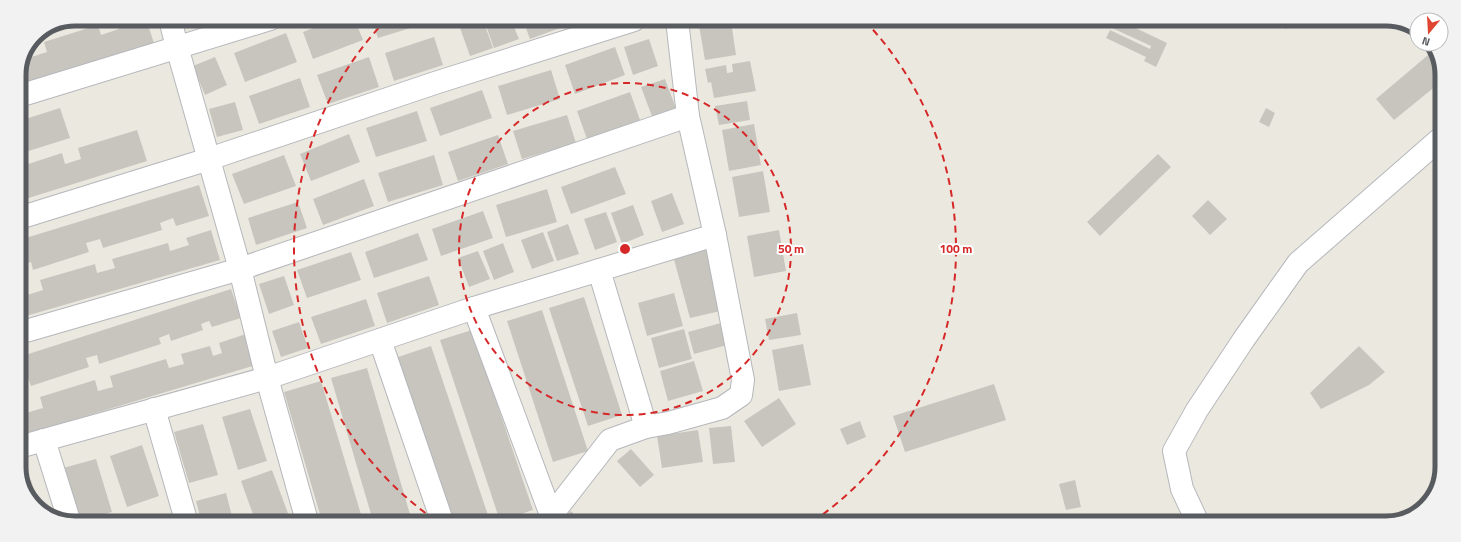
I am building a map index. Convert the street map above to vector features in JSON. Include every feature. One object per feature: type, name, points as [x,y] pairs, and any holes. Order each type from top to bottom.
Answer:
[{"type":"street","points":[[172,26],[240,269],[267,378],[306,516]]},
{"type":"street","points":[[26,94],[248,26]]},
{"type":"street","points":[[26,216],[210,160],[434,83],[615,26]]},
{"type":"street","points":[[551,516],[610,440],[646,427],[668,423],[722,408],[741,395],[743,380],[715,235],[688,116],[678,26]]},
{"type":"street","points":[[26,331],[240,269],[688,116]]},
{"type":"street","points":[[1195,516],[1182,489],[1174,451],[1197,410],[1244,339],[1298,264],[1435,143]]},
{"type":"street","points":[[26,445],[267,378],[474,308],[715,235]]},
{"type":"street","points":[[599,270],[646,427]]},
{"type":"street","points":[[474,308],[548,516]]},
{"type":"street","points":[[380,340],[440,516]]},
{"type":"street","points":[[154,409],[185,516]]},
{"type":"street","points":[[44,440],[68,515]]},
{"type":"building","points":[[95,26],[98,26],[101,35],[119,29],[118,26],[148,26],[154,43],[26,82],[27,65],[29,58],[47,52],[44,42]]},
{"type":"building","points":[[319,26],[357,26],[363,40],[313,59],[303,32]]},
{"type":"building","points":[[374,26],[417,26],[378,38]]},
{"type":"building","points":[[459,26],[485,26],[493,48],[470,56]]},
{"type":"building","points":[[486,26],[514,26],[519,39],[494,48]]},
{"type":"building","points":[[525,26],[566,26],[530,39]]},
{"type":"building","points":[[699,26],[732,26],[736,55],[705,60]]},
{"type":"building","points":[[1131,26],[1167,43],[1156,67],[1144,61],[1146,57],[1106,38],[1110,30],[1150,49],[1151,46],[1110,27]]},
{"type":"building","points":[[1280,26],[1288,26],[1286,29]]},
{"type":"building","points":[[286,33],[297,62],[245,82],[234,53]]},
{"type":"building","points":[[434,37],[443,65],[394,81],[385,53]]},
{"type":"building","points":[[649,39],[658,66],[633,75],[624,47]]},
{"type":"building","points":[[615,47],[625,75],[575,94],[565,65]]},
{"type":"building","points":[[1430,54],[1434,65],[1435,87],[1394,120],[1376,99]]},
{"type":"building","points":[[215,57],[227,85],[205,95],[193,66]]},
{"type":"building","points":[[369,57],[379,87],[328,104],[317,75]]},
{"type":"building","points":[[750,61],[756,91],[714,98],[711,82],[708,83],[705,69],[726,65],[727,73],[733,72],[732,64]]},
{"type":"building","points":[[551,70],[560,99],[507,115],[498,86]]},
{"type":"building","points":[[300,78],[310,107],[259,124],[249,96]]},
{"type":"building","points":[[665,79],[677,111],[653,119],[641,87]]},
{"type":"building","points":[[482,90],[492,118],[440,136],[430,108]]},
{"type":"building","points":[[630,92],[640,120],[587,139],[577,111]]},
{"type":"building","points":[[747,101],[750,120],[719,125],[715,106]]},
{"type":"building","points":[[235,102],[243,130],[217,137],[209,109]]},
{"type":"building","points":[[60,108],[70,138],[26,152],[26,119]]},
{"type":"building","points":[[1266,108],[1275,113],[1269,127],[1259,122]]},
{"type":"building","points":[[417,111],[427,141],[376,157],[366,128]]},
{"type":"building","points":[[567,115],[576,143],[522,159],[513,131]]},
{"type":"building","points":[[754,124],[761,165],[729,171],[722,130]]},
{"type":"building","points":[[137,130],[147,161],[26,199],[26,165],[62,153],[65,164],[81,159],[78,148]]},
{"type":"building","points":[[349,134],[360,162],[311,181],[300,154]]},
{"type":"building","points":[[498,135],[508,164],[458,181],[448,152]]},
{"type":"building","points":[[1158,154],[1171,167],[1100,236],[1087,222]]},
{"type":"building","points":[[284,155],[296,186],[244,204],[232,174]]},
{"type":"building","points":[[434,155],[443,185],[388,202],[378,173]]},
{"type":"building","points":[[615,167],[626,194],[571,214],[561,187]]},
{"type":"building","points":[[763,171],[770,212],[739,217],[732,177]]},
{"type":"building","points":[[364,179],[374,206],[323,225],[313,199]]},
{"type":"building","points":[[199,185],[209,216],[176,226],[173,218],[160,223],[162,230],[103,248],[100,239],[86,243],[89,252],[33,270],[31,262],[26,264],[26,238]]},
{"type":"building","points":[[547,189],[557,222],[506,237],[496,205]]},
{"type":"building","points":[[672,193],[684,224],[662,232],[651,201]]},
{"type":"building","points":[[1208,200],[1227,219],[1210,235],[1192,216]]},
{"type":"building","points":[[298,202],[307,228],[256,245],[248,218]]},
{"type":"building","points":[[633,205],[644,235],[622,244],[611,213]]},
{"type":"building","points":[[483,211],[493,238],[441,256],[432,229]]},
{"type":"building","points":[[606,212],[617,242],[595,250],[584,219]]},
{"type":"building","points":[[568,224],[579,254],[557,261],[547,232]]},
{"type":"building","points":[[211,230],[220,260],[26,316],[26,292],[27,295],[43,290],[40,280],[95,264],[97,273],[115,268],[112,259],[168,243],[170,251],[189,245],[186,238]]},
{"type":"building","points":[[779,230],[786,271],[754,277],[747,236]]},
{"type":"building","points":[[543,232],[554,261],[532,269],[521,240]]},
{"type":"building","points":[[418,233],[428,260],[374,278],[365,252]]},
{"type":"building","points":[[503,243],[514,272],[494,280],[483,251]]},
{"type":"building","points":[[708,247],[725,310],[690,318],[673,256]]},
{"type":"building","points":[[478,251],[490,279],[469,287],[458,258]]},
{"type":"building","points":[[351,252],[361,280],[307,298],[297,270]]},
{"type":"building","points":[[284,276],[294,305],[269,314],[259,284]]},
{"type":"building","points":[[429,276],[439,305],[387,323],[377,293]]},
{"type":"building","points":[[231,289],[241,318],[212,327],[209,321],[201,324],[203,330],[171,341],[169,334],[159,338],[161,344],[99,364],[97,355],[86,358],[89,367],[31,386],[28,378],[26,379],[26,355]]},
{"type":"building","points":[[674,293],[683,326],[647,336],[638,303]]},
{"type":"building","points":[[584,297],[622,415],[588,426],[549,308]]},
{"type":"building","points":[[366,299],[375,326],[321,344],[311,317]]},
{"type":"building","points":[[542,310],[588,451],[553,462],[507,321]]},
{"type":"building","points":[[797,313],[801,335],[769,340],[765,319]]},
{"type":"building","points":[[299,322],[308,348],[281,357],[272,331]]},
{"type":"building","points":[[721,323],[727,345],[694,354],[688,332]]},
{"type":"building","points":[[684,329],[692,359],[659,368],[651,338]]},
{"type":"building","points":[[472,330],[533,510],[515,516],[498,516],[440,340]]},
{"type":"building","points":[[246,334],[256,365],[26,434],[26,413],[43,408],[40,397],[95,380],[98,391],[113,387],[110,376],[166,359],[169,368],[184,364],[181,354],[210,346],[213,356],[222,353],[219,343]]},
{"type":"building","points":[[803,344],[811,385],[779,391],[772,350]]},
{"type":"building","points":[[431,346],[488,516],[449,516],[395,358]]},
{"type":"building","points":[[1359,346],[1385,372],[1369,385],[1321,409],[1310,393]]},
{"type":"building","points":[[694,361],[703,391],[668,401],[660,371]]},
{"type":"building","points":[[367,368],[411,516],[372,516],[331,378]]},
{"type":"building","points":[[321,381],[362,516],[321,516],[284,392]]},
{"type":"building","points":[[994,384],[1006,420],[905,452],[893,416]]},
{"type":"building","points":[[779,398],[796,424],[762,447],[744,421]]},
{"type":"building","points":[[250,409],[267,461],[238,470],[222,417]]},
{"type":"building","points":[[860,421],[866,437],[847,445],[840,429]]},
{"type":"building","points":[[203,424],[218,475],[189,483],[174,432]]},
{"type":"building","points":[[731,426],[735,462],[713,464],[709,428]]},
{"type":"building","points":[[698,430],[703,462],[662,468],[657,436]]},
{"type":"building","points":[[142,445],[159,496],[127,507],[110,456]]},
{"type":"building","points":[[631,449],[654,475],[640,487],[617,461]]},
{"type":"building","points":[[96,459],[112,512],[98,516],[77,516],[63,468]]},
{"type":"building","points":[[272,470],[289,516],[254,516],[241,481]]},
{"type":"building","points":[[31,480],[36,497],[30,486],[28,481]]},
{"type":"building","points":[[1075,480],[1081,507],[1066,510],[1059,484]]},
{"type":"building","points":[[226,493],[232,516],[200,516],[196,501]]},
{"type":"building","points":[[571,511],[576,516],[566,516]]}]
